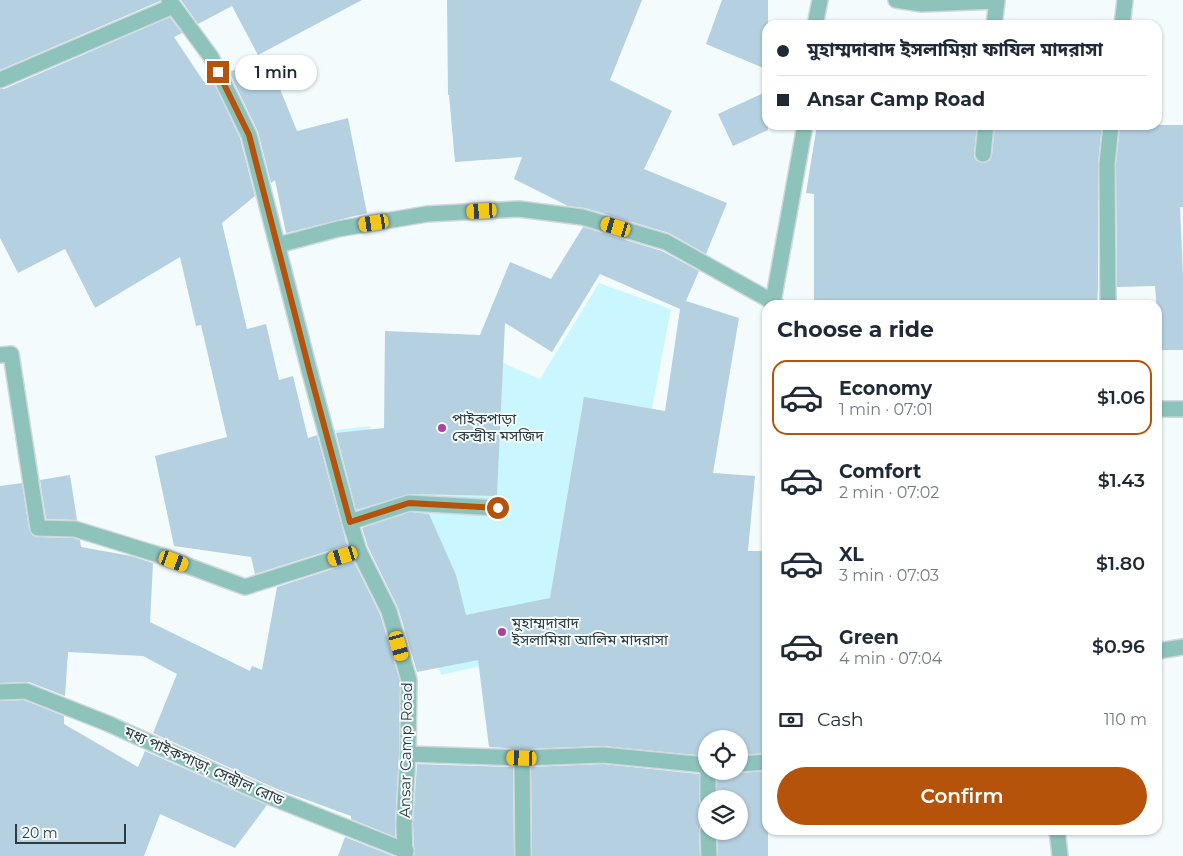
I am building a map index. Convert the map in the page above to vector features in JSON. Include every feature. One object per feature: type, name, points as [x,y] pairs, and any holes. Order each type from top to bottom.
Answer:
[{"type":"street","points":[[816,20],[820,0]]},
{"type":"street","points":[[896,0],[922,4],[997,1],[995,20]]},
{"type":"street","points":[[1122,20],[1124,0]]},
{"type":"street","points":[[0,80],[171,3]]},
{"type":"street","name":"Ansar Camp Road","points":[[171,3],[211,57],[249,135],[350,522],[359,551],[389,612],[409,680],[408,754],[404,824],[406,853]]},
{"type":"street","points":[[776,300],[804,130]]},
{"type":"street","points":[[983,154],[985,130]]},
{"type":"street","points":[[1108,300],[1107,164],[1110,130]]},
{"type":"street","points":[[278,245],[338,229],[427,214],[519,209],[582,217],[666,242],[770,300]]},
{"type":"street","points":[[0,355],[11,354],[38,528],[74,529],[156,554],[245,587],[359,551]]},
{"type":"street","points":[[1162,409],[1183,410]]},
{"type":"street","points":[[350,522],[409,503],[498,508]]},
{"type":"street","points":[[1162,650],[1183,647]]},
{"type":"street","name":"মধ্য পাইকপাড়া, সেন্ট্রাল রোড","points":[[0,692],[26,691],[109,724],[273,798],[406,853]]},
{"type":"street","points":[[408,754],[522,758],[603,755],[698,764]]},
{"type":"street","points":[[522,758],[523,856]]},
{"type":"street","points":[[748,763],[762,762]]},
{"type":"street","points":[[1058,835],[1060,856]]},
{"type":"street","points":[[708,840],[709,856]]},
{"type":"shaded area","points":[[599,283],[671,309],[608,638],[441,675],[421,586],[396,593],[360,519],[336,430],[370,426],[384,493],[497,496],[503,363],[540,379]]},
{"type":"building","points":[[0,0],[160,0],[160,1],[0,70]]},
{"type":"building","points":[[181,0],[362,0],[258,55],[232,6],[198,24]]},
{"type":"building","points":[[447,0],[642,0],[610,80],[672,111],[644,169],[727,203],[706,254],[669,233],[585,208],[568,206],[514,179],[522,157],[455,162],[448,95]]},
{"type":"building","points":[[722,0],[768,0],[768,20],[762,20],[762,67],[706,44]]},
{"type":"building","points":[[170,17],[182,33],[174,37],[204,82],[212,79],[240,138],[255,196],[222,223],[247,329],[266,324],[279,380],[293,376],[308,438],[317,435],[347,545],[255,574],[251,557],[174,546],[155,456],[227,437],[201,325],[196,326],[180,257],[95,308],[65,249],[18,273],[0,238],[0,89],[4,89]]},
{"type":"building","points":[[267,57],[297,131],[348,118],[367,213],[286,233],[275,180],[271,183],[258,132],[229,72]]},
{"type":"building","points":[[762,94],[762,130],[768,130],[733,146],[718,114]]},
{"type":"building","points":[[1162,125],[1183,125],[1183,207],[1180,207],[1183,275],[1183,350],[1162,350],[1162,300],[1156,300],[1155,286],[1117,287],[1116,164],[1119,130],[1162,130]]},
{"type":"building","points":[[816,130],[977,130],[974,157],[977,161],[983,163],[990,160],[992,155],[994,130],[1101,130],[1098,164],[1097,300],[814,300],[814,194],[806,193]]},
{"type":"building","points":[[583,227],[662,251],[699,271],[686,301],[739,318],[713,473],[755,476],[748,551],[762,551],[762,753],[748,754],[748,730],[698,730],[698,755],[603,746],[522,749],[489,747],[478,660],[417,672],[398,608],[368,547],[362,528],[410,512],[429,514],[456,575],[466,615],[550,598],[584,397],[665,411],[680,309],[600,274],[552,352],[505,323],[497,496],[409,494],[356,510],[336,433],[384,428],[385,331],[480,335],[510,262],[551,279]]},
{"type":"building","points":[[70,475],[77,520],[46,519],[40,480]]},
{"type":"building","points":[[22,483],[29,529],[33,536],[73,538],[80,540],[81,547],[131,556],[153,563],[150,622],[250,671],[252,666],[262,670],[277,587],[354,562],[380,614],[400,681],[395,837],[351,819],[351,816],[277,789],[153,733],[177,674],[143,656],[68,652],[65,696],[29,682],[0,683],[0,486]]},
{"type":"building","points":[[24,700],[64,716],[64,724],[138,767],[145,751],[267,805],[235,848],[160,814],[144,856],[0,856],[0,701]]},
{"type":"building","points":[[417,764],[513,767],[514,856],[414,856],[413,824]]},
{"type":"building","points":[[603,764],[698,774],[698,840],[700,856],[532,856],[531,767]]},
{"type":"building","points":[[762,771],[762,835],[768,835],[768,856],[718,856],[717,840],[748,840],[748,790],[717,790],[717,780],[748,780],[748,772]]},
{"type":"building","points":[[345,837],[393,856],[338,856]]},
{"type":"place","name":"পাইকপাড়া কেন্দ্রীয় মসজিদ","points":[[442,428]]},
{"type":"place","name":"মুহাম্মদাবাদ ইসলামিয়া আলিম মাদরাসা","points":[[502,632]]},
{"type":"route","points":[[218,72],[249,135],[350,522],[409,503],[498,508]]}]
